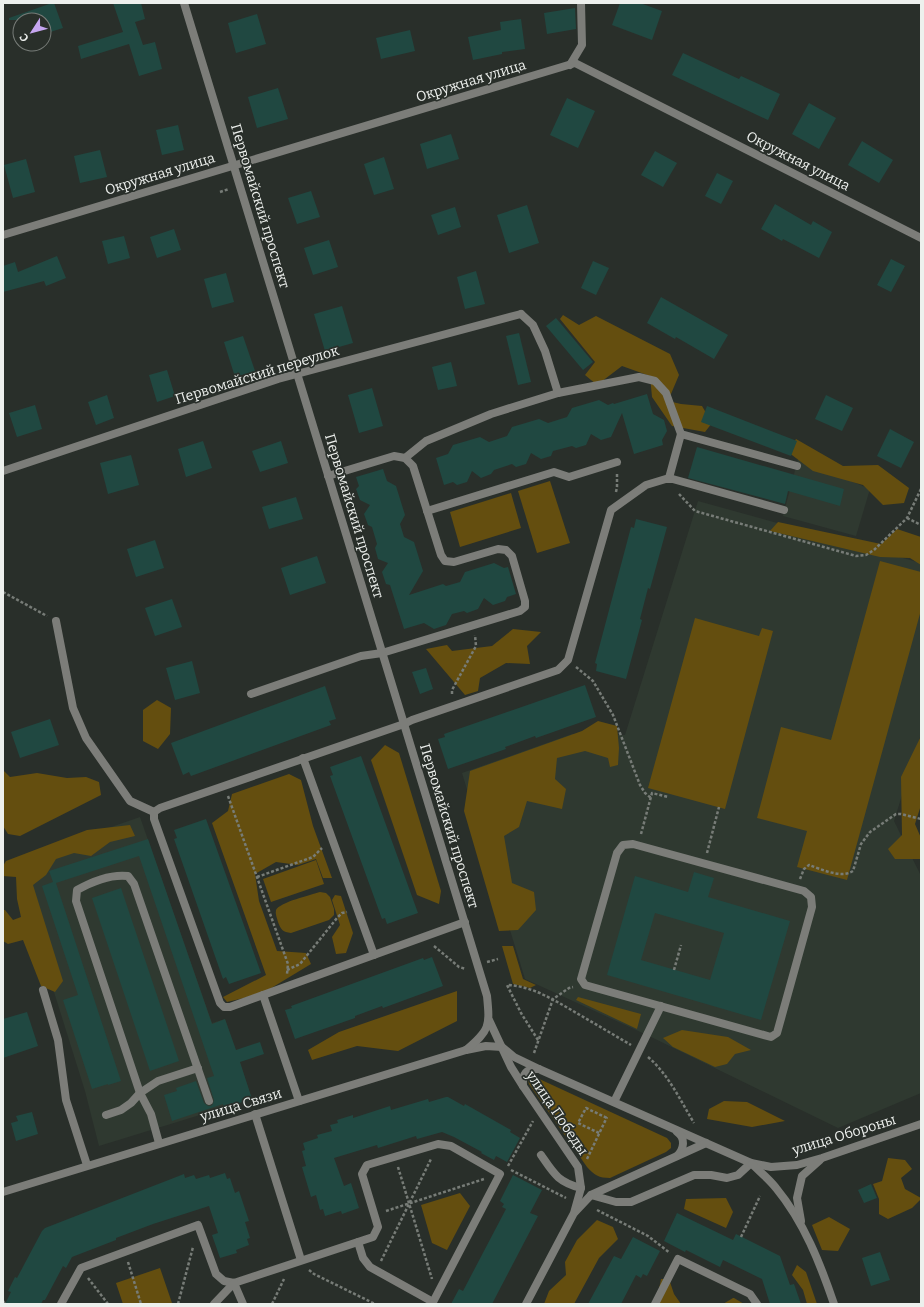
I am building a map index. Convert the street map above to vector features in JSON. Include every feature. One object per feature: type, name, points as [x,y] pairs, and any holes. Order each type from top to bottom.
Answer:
[{"type":"street","name":"Первомайский проспект","points":[[184,3],[487,996],[489,1020],[482,1037]]},
{"type":"street","points":[[570,65],[582,45],[581,3]]},
{"type":"street","name":"Окружная улица","points":[[3,235],[575,63],[921,238]]},
{"type":"street","name":"Первомайский переулок","points":[[3,471],[297,374],[521,314],[533,325],[545,352],[558,393]]},
{"type":"street","points":[[405,458],[426,441],[491,414],[558,393],[640,376],[655,381],[666,393],[681,434],[669,478]]},
{"type":"street","points":[[681,434],[796,466]]},
{"type":"street","points":[[251,694],[361,656],[382,653],[520,611],[525,607],[525,601],[512,556],[506,550],[498,549],[454,562],[446,561],[441,555],[413,466],[405,458],[394,456],[328,476]]},
{"type":"street","points":[[427,511],[554,472],[569,477],[617,462]]},
{"type":"street","points":[[154,812],[160,808],[225,785],[558,670],[568,660],[611,510],[646,485],[669,478],[784,510]]},
{"type":"street","points":[[56,621],[74,708],[86,738],[130,801],[154,812]]},
{"type":"street","points":[[303,758],[374,955]]},
{"type":"street","points":[[154,812],[154,819],[220,1002],[224,1007],[230,1007],[465,922]]},
{"type":"street","points":[[623,845],[638,845],[804,891],[811,897],[812,907],[777,1034],[771,1037],[585,985],[582,979],[617,853],[623,845]]},
{"type":"street","points":[[159,1143],[151,1114],[140,1093],[76,900],[77,890],[87,884],[117,874],[128,876],[134,884],[209,1101]]},
{"type":"street","points":[[43,990],[58,1040],[66,1100],[87,1165]]},
{"type":"street","points":[[263,995],[299,1101]]},
{"type":"street","points":[[614,1102],[661,1006]]},
{"type":"street","name":"улица Победы","points":[[489,1020],[511,1067],[578,1167],[582,1188],[574,1213],[526,1304]]},
{"type":"street","name":"улица Связи","points":[[3,1192],[466,1050],[482,1037]]},
{"type":"street","points":[[466,1050],[486,1046],[502,1047]]},
{"type":"street","name":"улица Обороны","points":[[502,1047],[514,1057],[530,1065],[673,1129],[751,1163],[771,1167],[797,1165],[822,1158],[921,1124]]},
{"type":"street","points":[[106,1115],[121,1110],[131,1103],[140,1093],[158,1081],[198,1068]]},
{"type":"street","points":[[523,1086],[522,1079],[526,1072],[533,1069],[541,1070]]},
{"type":"street","points":[[255,1114],[301,1260]]},
{"type":"street","points":[[673,1129],[680,1134],[684,1142],[682,1151],[676,1157]]},
{"type":"street","points":[[574,1213],[591,1195],[706,1143]]},
{"type":"street","points":[[61,1304],[80,1268],[198,1225],[216,1274],[224,1281],[234,1282],[373,1236],[378,1227],[362,1174],[367,1165],[438,1144],[451,1146],[500,1174],[434,1301],[370,1267],[363,1258],[358,1242]]},
{"type":"street","points":[[541,1155],[554,1174],[568,1184],[582,1188]]},
{"type":"street","points":[[801,1224],[796,1198],[802,1176],[822,1158]]},
{"type":"street","points":[[591,1195],[616,1202],[631,1202],[694,1175],[711,1175],[727,1178],[738,1175],[751,1163],[776,1187],[801,1224],[822,1268],[834,1304]]},
{"type":"street","points":[[655,1304],[678,1259],[750,1294],[757,1304]]},
{"type":"street","points":[[214,1304],[234,1282]]},
{"type":"street","points":[[234,1282],[243,1304]]},
{"type":"path","points":[[220,192],[232,188]]},
{"type":"path","points":[[611,510],[617,487],[617,462]]},
{"type":"path","points":[[669,478],[678,492],[695,511],[856,556],[866,555],[907,518],[921,489]]},
{"type":"path","points":[[907,518],[921,525]]},
{"type":"path","points":[[3,592],[56,621]]},
{"type":"path","points":[[452,706],[452,690],[476,646],[475,625]]},
{"type":"path","points":[[568,660],[592,681],[613,715],[640,785],[645,793],[651,798]]},
{"type":"path","points":[[225,785],[288,964],[286,987]]},
{"type":"path","points":[[638,845],[652,793],[668,797]]},
{"type":"path","points":[[704,864],[719,807]]},
{"type":"path","points":[[795,889],[804,869],[809,865],[843,875],[853,871],[861,844],[870,832],[896,814],[921,819]]},
{"type":"path","points":[[257,877],[314,857],[321,851],[330,834]]},
{"type":"path","points":[[287,970],[300,964],[342,913],[357,908]]},
{"type":"path","points":[[424,937],[459,967],[466,969]]},
{"type":"path","points":[[674,970],[681,945]]},
{"type":"path","points":[[485,963],[498,959]]},
{"type":"path","points":[[538,1040],[521,1013],[507,985],[532,990],[553,999],[640,1050],[655,1063],[670,1081],[694,1123]]},
{"type":"path","points":[[530,1065],[553,999],[569,988],[585,985]]},
{"type":"path","points":[[599,1133],[578,1123],[586,1108],[607,1118]]},
{"type":"path","points":[[585,1163],[610,1112]]},
{"type":"path","points":[[533,1121],[507,1168],[566,1198]]},
{"type":"path","points":[[376,1270],[438,1144]]},
{"type":"path","points":[[395,1157],[409,1203],[434,1301]]},
{"type":"path","points":[[375,1215],[500,1174]]},
{"type":"path","points":[[741,1237],[760,1196]]},
{"type":"path","points":[[594,1209],[648,1236],[661,1247]]},
{"type":"path","points":[[178,1304],[198,1225]]},
{"type":"path","points":[[125,1252],[141,1304]]},
{"type":"path","points":[[272,1304],[284,1279],[301,1260],[314,1274],[375,1304]]},
{"type":"path","points":[[80,1268],[108,1304]]},
{"type":"shaded area","points":[[563,315],[579,325],[596,316],[670,354],[679,375],[668,401],[702,406],[712,423],[705,432],[672,426],[652,397],[650,376],[622,366],[597,385],[585,375],[595,362],[560,319]]},
{"type":"shaded area","points":[[796,439],[843,466],[878,465],[909,488],[904,503],[883,505],[863,485],[813,471],[788,452]]},
{"type":"shaded area","points":[[798,459],[870,489],[856,536],[783,516]]},
{"type":"shaded area","points":[[550,481],[570,543],[537,553],[518,491]]},
{"type":"shaded area","points":[[511,493],[521,528],[460,547],[450,512]]},
{"type":"shaded area","points":[[698,501],[921,563],[921,734],[894,821],[921,876],[921,1093],[838,1128],[647,1035],[525,979],[462,773],[572,734],[625,735]]},
{"type":"shaded area","points":[[778,522],[881,544],[897,529],[921,537],[921,565],[910,558],[880,557],[770,531]]},
{"type":"shaded area","points":[[880,561],[921,572],[921,610],[847,880],[797,867],[807,831],[757,818],[781,727],[831,740]]},
{"type":"shaded area","points":[[695,618],[759,636],[762,628],[773,631],[725,809],[648,788]]},
{"type":"shaded area","points":[[513,629],[541,632],[527,646],[530,664],[506,663],[480,678],[478,691],[465,695],[426,649],[447,645],[452,651],[492,646]]},
{"type":"shaded area","points":[[157,700],[171,708],[170,734],[158,749],[143,741],[143,710]]},
{"type":"shaded area","points":[[598,721],[617,726],[619,748],[618,765],[610,767],[608,758],[585,751],[557,758],[555,779],[566,789],[562,809],[527,801],[519,827],[504,836],[512,883],[534,892],[536,910],[518,930],[499,931],[464,811],[470,771],[582,731]]},
{"type":"shaded area","points":[[921,736],[921,805],[915,824],[921,838],[921,859],[895,859],[888,849],[902,835],[901,777]]},
{"type":"shaded area","points":[[385,745],[399,753],[441,891],[439,904],[417,895],[371,760]]},
{"type":"shaded area","points":[[3,770],[10,777],[37,773],[67,778],[86,777],[99,782],[101,795],[20,836],[8,834],[3,826]]},
{"type":"shaded area","points":[[289,774],[301,780],[313,826],[332,878],[323,878],[316,859],[298,865],[276,862],[255,874],[259,901],[277,951],[306,953],[311,964],[268,990],[227,1002],[223,997],[266,975],[212,823],[228,811],[232,794]]},
{"type":"shaded area","points":[[140,817],[212,1023],[225,1019],[252,1099],[99,1146],[85,1091],[13,861]]},
{"type":"shaded area","points":[[130,825],[135,836],[110,842],[91,856],[74,853],[56,859],[46,875],[33,885],[63,981],[55,992],[41,986],[23,940],[8,944],[3,941],[3,910],[5,910],[13,920],[21,917],[17,899],[16,877],[3,876],[3,866],[6,861],[87,830]]},
{"type":"shaded area","points":[[316,860],[324,884],[271,902],[263,879]]},
{"type":"shaded area","points":[[320,892],[326,893],[330,897],[334,909],[334,915],[329,920],[291,933],[281,929],[276,914],[276,910],[279,907],[283,904]]},
{"type":"shaded area","points":[[335,895],[341,896],[353,933],[346,953],[336,954],[332,937],[340,925],[332,900]]},
{"type":"shaded area","points":[[502,946],[513,946],[523,979],[536,985],[530,988],[513,984]]},
{"type":"shaded area","points":[[457,991],[457,1021],[398,1051],[357,1046],[312,1060],[308,1050],[339,1032]]},
{"type":"shaded area","points":[[578,997],[641,1014],[637,1029],[576,1000]]},
{"type":"shaded area","points":[[682,1030],[728,1037],[751,1050],[735,1054],[727,1064],[715,1067],[673,1047],[663,1038]]},
{"type":"shaded area","points":[[535,1077],[667,1138],[671,1143],[671,1148],[666,1152],[610,1178],[597,1176],[587,1167],[529,1084],[528,1081]]},
{"type":"shaded area","points":[[724,1101],[747,1102],[785,1121],[752,1127],[707,1119],[709,1109]]},
{"type":"shaded area","points":[[888,1158],[905,1160],[912,1169],[901,1178],[905,1189],[921,1199],[912,1208],[888,1219],[879,1214],[879,1199],[873,1184],[882,1181]]},
{"type":"shaded area","points":[[460,1193],[470,1206],[447,1250],[432,1243],[421,1205]]},
{"type":"shaded area","points":[[726,1198],[733,1212],[726,1228],[684,1209],[686,1199]]},
{"type":"shaded area","points":[[829,1217],[850,1229],[838,1251],[822,1250],[812,1225]]},
{"type":"shaded area","points":[[597,1220],[613,1227],[618,1239],[599,1258],[574,1304],[544,1304],[549,1291],[566,1275],[565,1262],[577,1240]]},
{"type":"shaded area","points":[[797,1265],[806,1272],[817,1304],[807,1304],[803,1290],[792,1275]]},
{"type":"shaded area","points":[[160,1268],[172,1303],[123,1304],[116,1283]]},
{"type":"shaded area","points":[[661,1279],[669,1279],[674,1294],[681,1304],[656,1304]]},
{"type":"shaded area","points":[[733,1298],[744,1304],[723,1304]]},
{"type":"building","points":[[54,3],[63,28],[52,31],[52,12],[26,12]]},
{"type":"building","points":[[113,3],[141,3],[145,19],[135,22],[143,45],[155,42],[162,69],[139,76],[129,44],[81,59],[78,46],[123,32]]},
{"type":"building","points":[[620,3],[640,3],[662,11],[652,40],[612,25]]},
{"type":"building","points":[[575,8],[576,29],[547,34],[544,13]]},
{"type":"building","points":[[257,14],[266,44],[236,53],[228,23]]},
{"type":"building","points":[[521,19],[525,49],[502,52],[502,54],[473,60],[468,37],[501,30],[500,22]]},
{"type":"building","points":[[410,30],[415,51],[381,59],[376,38]]},
{"type":"building","points":[[683,53],[739,79],[741,76],[780,94],[768,120],[672,75]]},
{"type":"building","points":[[278,88],[288,119],[257,128],[248,97]]},
{"type":"building","points":[[567,98],[595,111],[578,148],[550,135]]},
{"type":"building","points":[[809,103],[836,118],[819,149],[792,134]]},
{"type":"building","points":[[178,125],[184,150],[162,155],[156,130]]},
{"type":"building","points":[[451,134],[459,159],[427,169],[420,144]]},
{"type":"building","points":[[862,141],[893,160],[879,183],[848,165]]},
{"type":"building","points":[[100,150],[107,177],[80,183],[74,156]]},
{"type":"building","points":[[655,151],[677,163],[663,187],[641,175]]},
{"type":"building","points":[[384,157],[394,189],[374,195],[364,164]]},
{"type":"building","points":[[26,159],[35,192],[13,198],[4,165]]},
{"type":"building","points":[[717,173],[733,181],[721,204],[705,196]]},
{"type":"building","points":[[311,191],[320,217],[297,224],[288,198]]},
{"type":"building","points":[[775,204],[811,225],[813,221],[832,232],[819,258],[783,239],[782,241],[761,229]]},
{"type":"building","points":[[527,205],[539,243],[509,253],[497,215]]},
{"type":"building","points":[[455,207],[461,227],[438,235],[431,215]]},
{"type":"building","points":[[174,229],[181,250],[157,258],[150,237]]},
{"type":"building","points":[[124,236],[130,258],[108,264],[102,241]]},
{"type":"building","points":[[329,240],[338,267],[313,275],[304,248]]},
{"type":"building","points":[[57,256],[66,278],[46,286],[44,281],[3,292],[3,266],[15,262],[18,272]]},
{"type":"building","points":[[891,259],[905,266],[891,292],[877,285]]},
{"type":"building","points":[[593,261],[609,268],[596,295],[581,288]]},
{"type":"building","points":[[476,271],[485,304],[465,309],[457,277]]},
{"type":"building","points":[[226,273],[234,302],[212,308],[204,279]]},
{"type":"building","points":[[661,297],[728,335],[714,359],[676,337],[675,339],[647,323]]},
{"type":"building","points":[[342,306],[353,343],[325,351],[314,314]]},
{"type":"building","points":[[556,318],[593,362],[583,370],[546,326]]},
{"type":"building","points":[[519,333],[531,382],[518,385],[506,336]]},
{"type":"building","points":[[243,336],[255,371],[235,377],[224,342]]},
{"type":"building","points":[[451,362],[457,386],[438,390],[432,367]]},
{"type":"building","points":[[167,370],[175,396],[157,402],[149,375]]},
{"type":"building","points":[[372,388],[383,426],[359,433],[348,395]]},
{"type":"building","points":[[647,394],[653,414],[664,420],[667,431],[662,440],[663,445],[634,454],[622,413],[611,437],[601,440],[591,434],[586,445],[576,448],[572,446],[553,451],[551,456],[541,459],[531,453],[526,464],[516,467],[512,464],[494,470],[491,474],[481,478],[472,471],[467,482],[457,485],[453,482],[444,485],[436,458],[448,454],[453,445],[480,437],[489,442],[507,436],[512,427],[539,419],[548,423],[567,417],[572,408],[599,400],[608,405]]},
{"type":"building","points":[[107,395],[114,418],[96,425],[88,402]]},
{"type":"building","points":[[826,395],[853,408],[842,431],[815,419]]},
{"type":"building","points":[[35,405],[42,429],[17,437],[9,413]]},
{"type":"building","points":[[707,406],[797,441],[791,456],[701,422]]},
{"type":"building","points":[[890,429],[914,442],[901,468],[877,456]]},
{"type":"building","points":[[203,441],[212,468],[186,477],[178,449]]},
{"type":"building","points":[[281,441],[288,463],[260,472],[252,451]]},
{"type":"building","points":[[697,447],[844,489],[840,506],[788,491],[785,504],[688,478]]},
{"type":"building","points":[[131,455],[139,485],[108,494],[100,463]]},
{"type":"building","points":[[383,469],[387,481],[396,486],[405,515],[400,524],[404,537],[414,542],[423,571],[409,595],[443,584],[446,586],[460,582],[465,572],[494,563],[504,568],[508,567],[516,594],[507,597],[505,601],[493,605],[484,598],[478,609],[467,613],[464,611],[452,614],[446,625],[434,629],[424,623],[404,629],[390,585],[386,584],[382,572],[388,563],[378,559],[375,548],[377,544],[372,527],[368,525],[364,514],[370,505],[360,500],[356,489],[359,486],[356,477]]},
{"type":"building","points":[[296,497],[303,519],[269,529],[262,507]]},
{"type":"building","points":[[636,519],[667,527],[650,589],[648,588],[640,619],[642,620],[626,679],[596,671],[597,664],[595,663],[631,527],[634,528]]},
{"type":"building","points":[[155,540],[164,568],[136,577],[127,549]]},
{"type":"building","points":[[317,556],[326,583],[290,595],[281,568]]},
{"type":"building","points":[[172,599],[182,627],[155,636],[145,608]]},
{"type":"building","points":[[192,661],[200,693],[175,700],[166,668]]},
{"type":"building","points":[[426,668],[433,689],[420,694],[412,672]]},
{"type":"building","points":[[585,685],[596,717],[536,738],[535,736],[505,747],[506,749],[448,769],[438,739],[445,737],[444,734]]},
{"type":"building","points":[[325,686],[336,719],[329,721],[331,725],[191,776],[189,772],[183,775],[171,743]]},
{"type":"building","points":[[50,719],[59,745],[20,758],[11,732]]},
{"type":"building","points":[[361,756],[418,913],[387,924],[385,918],[382,919],[330,776],[333,775],[330,767]]},
{"type":"building","points":[[206,819],[261,973],[229,984],[226,977],[223,979],[174,839],[177,838],[174,830]]},
{"type":"building","points":[[148,839],[212,1024],[225,1019],[236,1050],[260,1042],[264,1054],[240,1062],[252,1099],[224,1108],[223,1104],[172,1121],[164,1095],[177,1091],[176,1088],[196,1081],[204,1103],[211,1106],[214,1100],[207,1078],[214,1076],[139,856],[56,883],[121,1081],[92,1089],[63,1000],[78,995],[42,886],[53,882],[49,871]]},
{"type":"building","points":[[694,872],[714,878],[708,897],[790,921],[761,1020],[607,975],[635,876],[688,892]],"holes":[[[655,913],[724,933],[710,980],[641,960]]]},
{"type":"building","points":[[121,888],[179,1061],[150,1071],[92,898]]},
{"type":"building","points":[[432,957],[443,986],[383,1008],[382,1006],[355,1016],[355,1018],[295,1039],[285,1010],[292,1008],[291,1006],[423,958],[424,960]]},
{"type":"building","points":[[27,1012],[38,1046],[3,1058],[3,1019]]},
{"type":"building","points":[[446,1097],[464,1106],[465,1104],[511,1130],[510,1132],[520,1138],[507,1162],[496,1156],[494,1160],[481,1153],[482,1152],[442,1132],[417,1139],[416,1136],[378,1148],[377,1145],[334,1158],[344,1186],[351,1183],[359,1208],[342,1214],[341,1211],[325,1216],[323,1209],[320,1210],[316,1195],[311,1197],[302,1167],[306,1166],[302,1151],[305,1150],[303,1143],[318,1138],[317,1135],[332,1131],[330,1125],[338,1123],[337,1120],[353,1115],[353,1118],[390,1106],[391,1110],[428,1099],[429,1102]]},
{"type":"building","points":[[32,1112],[38,1134],[16,1141],[11,1123],[18,1121],[16,1116]]},
{"type":"building","points":[[225,1173],[227,1179],[230,1178],[235,1193],[239,1191],[249,1221],[245,1222],[250,1238],[247,1239],[249,1245],[236,1250],[237,1253],[220,1258],[212,1235],[218,1233],[209,1206],[153,1224],[72,1257],[66,1268],[63,1266],[45,1300],[43,1300],[41,1304],[5,1304],[11,1292],[8,1291],[15,1277],[17,1278],[45,1228],[184,1174],[185,1178],[194,1175],[196,1179],[209,1175],[210,1178]]},
{"type":"building","points":[[513,1175],[542,1190],[530,1213],[538,1216],[492,1304],[451,1304],[459,1289],[463,1291],[506,1209],[502,1207],[504,1204],[500,1201]]},
{"type":"building","points":[[871,1184],[877,1198],[864,1203],[858,1190]]},
{"type":"building","points":[[677,1213],[733,1240],[736,1234],[780,1256],[790,1285],[794,1284],[801,1304],[770,1304],[762,1279],[723,1260],[720,1267],[664,1241]]},
{"type":"building","points":[[633,1237],[660,1251],[647,1276],[643,1274],[641,1278],[636,1275],[621,1304],[588,1304],[614,1256],[621,1259]]},
{"type":"building","points":[[880,1252],[890,1280],[871,1286],[862,1258]]}]
